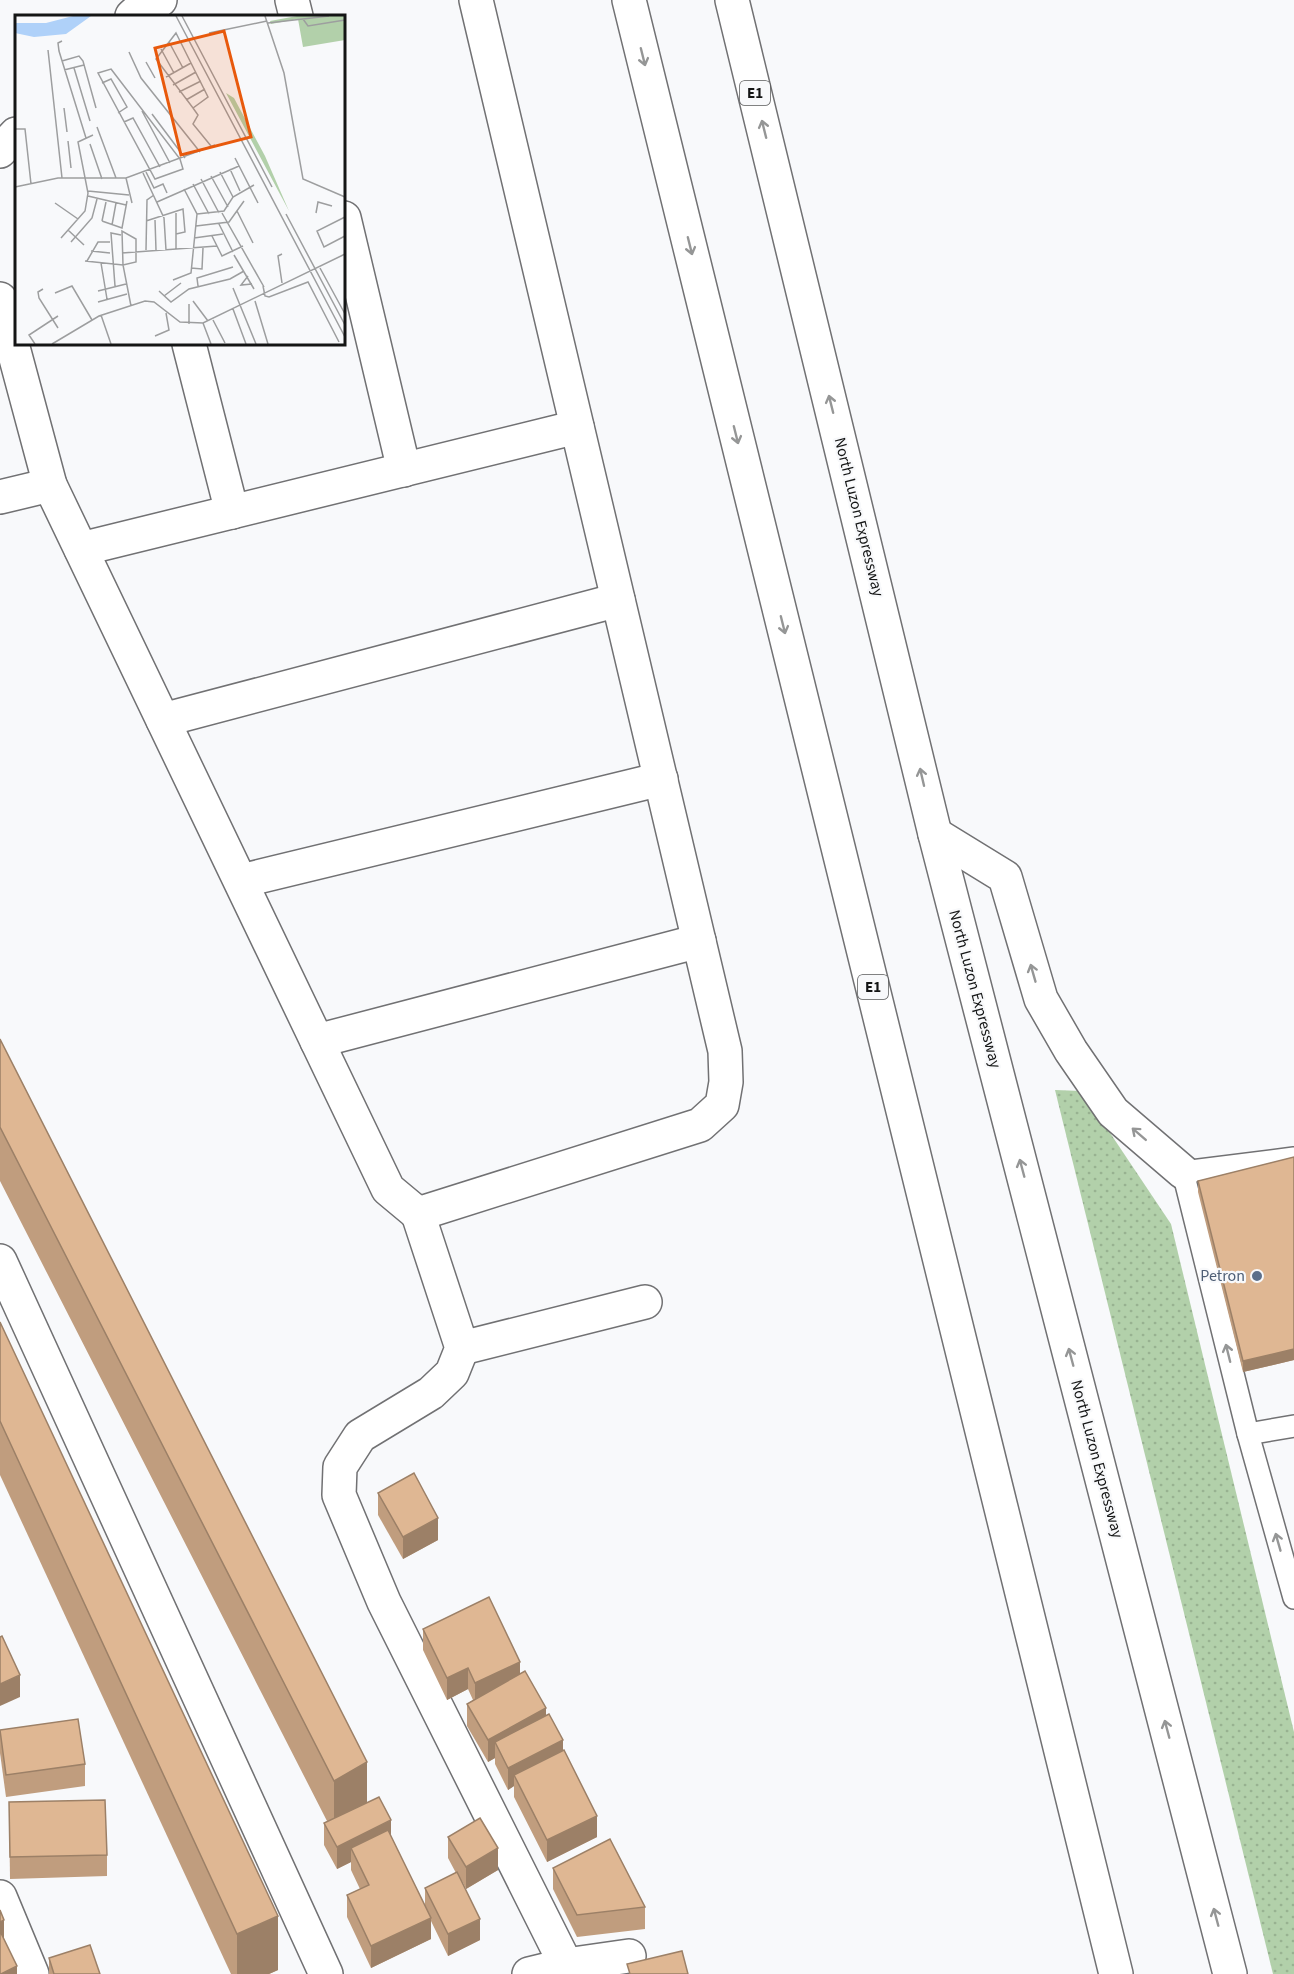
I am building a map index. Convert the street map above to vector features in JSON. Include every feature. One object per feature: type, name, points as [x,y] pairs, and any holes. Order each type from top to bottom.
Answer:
[{"type":"main road","points":[[133,15],[141,8],[160,0]]},
{"type":"main road","points":[[292,0],[296,15]]},
{"type":"main road","points":[[418,1214],[700,1125],[722,1105],[726,1082],[725,1051],[476,0]]},
{"type":"main road","name":"E1","points":[[629,0],[1116,1974]]},
{"type":"main road","name":"North Luzon Expressway","points":[[732,0],[935,834],[1230,1974]]},
{"type":"main road","points":[[0,151],[15,135]]},
{"type":"main road","points":[[345,222],[404,470]]},
{"type":"main road","points":[[0,299],[50,485],[388,1189],[418,1214],[462,1348],[452,1373],[431,1393],[360,1436],[340,1467],[339,1495],[384,1602],[566,1965]]},
{"type":"main road","points":[[189,345],[232,512]]},
{"type":"main road","points":[[81,549],[577,427]]},
{"type":"main road","points":[[0,497],[50,485]]},
{"type":"main road","points":[[163,720],[618,600]]},
{"type":"main road","points":[[241,881],[661,779]]},
{"type":"main road","points":[[935,834],[1005,877],[1041,999],[1071,1051],[1113,1112],[1183,1172]]},
{"type":"main road","points":[[317,1041],[699,940]]},
{"type":"main road","points":[[0,1261],[326,1974]]},
{"type":"main road","points":[[462,1348],[645,1302]]},
{"type":"main road","points":[[0,1897],[32,1974]]},
{"type":"main road","points":[[530,1974],[566,1965],[629,1956]]},
{"type":"lane","points":[[1294,1158],[1183,1172],[1248,1434],[1294,1598]]},
{"type":"lane","points":[[1248,1434],[1294,1426]]},
{"type":"green space","points":[[1055,1090],[1082,1091],[1171,1224],[1294,1732],[1294,1974],[1273,1974]]},
{"type":"building","points":[[0,1039],[367,1762],[334,1781],[0,1127]]},
{"type":"building","name":"Petron","points":[[1294,1157],[1294,1349],[1243,1361],[1198,1181]]},
{"type":"building","points":[[0,1322],[278,1916],[237,1934],[0,1421]]},
{"type":"building","points":[[414,1473],[438,1518],[403,1537],[378,1493]]},
{"type":"building","points":[[489,1597],[520,1662],[475,1683],[468,1668],[447,1678],[423,1629]]},
{"type":"building","points":[[2,1636],[20,1675],[0,1684],[0,1637]]},
{"type":"building","points":[[525,1671],[546,1708],[488,1740],[467,1704]]},
{"type":"building","points":[[549,1714],[563,1740],[508,1768],[495,1742]]},
{"type":"building","points":[[78,1719],[85,1764],[6,1775],[0,1730]]},
{"type":"building","points":[[564,1750],[597,1816],[547,1840],[514,1775]]},
{"type":"building","points":[[379,1797],[391,1820],[337,1847],[324,1823]]},
{"type":"building","points":[[105,1800],[107,1855],[10,1857],[9,1802]]},
{"type":"building","points":[[480,1818],[498,1848],[466,1867],[448,1837]]},
{"type":"building","points":[[388,1830],[431,1918],[371,1946],[347,1895],[369,1885],[351,1848]]},
{"type":"building","points":[[610,1839],[645,1907],[577,1915],[553,1868]]},
{"type":"building","points":[[457,1872],[480,1919],[448,1934],[425,1888]]},
{"type":"building","points":[[0,1910],[4,1920],[0,1922]]},
{"type":"building","points":[[0,1931],[17,1966],[1,1974],[0,1974]]},
{"type":"building","points":[[90,1945],[100,1974],[54,1974],[49,1958]]},
{"type":"building","points":[[682,1951],[688,1974],[630,1974],[627,1964]]},
{"type":"place","name":"Petron","points":[[1257,1276]]}]
